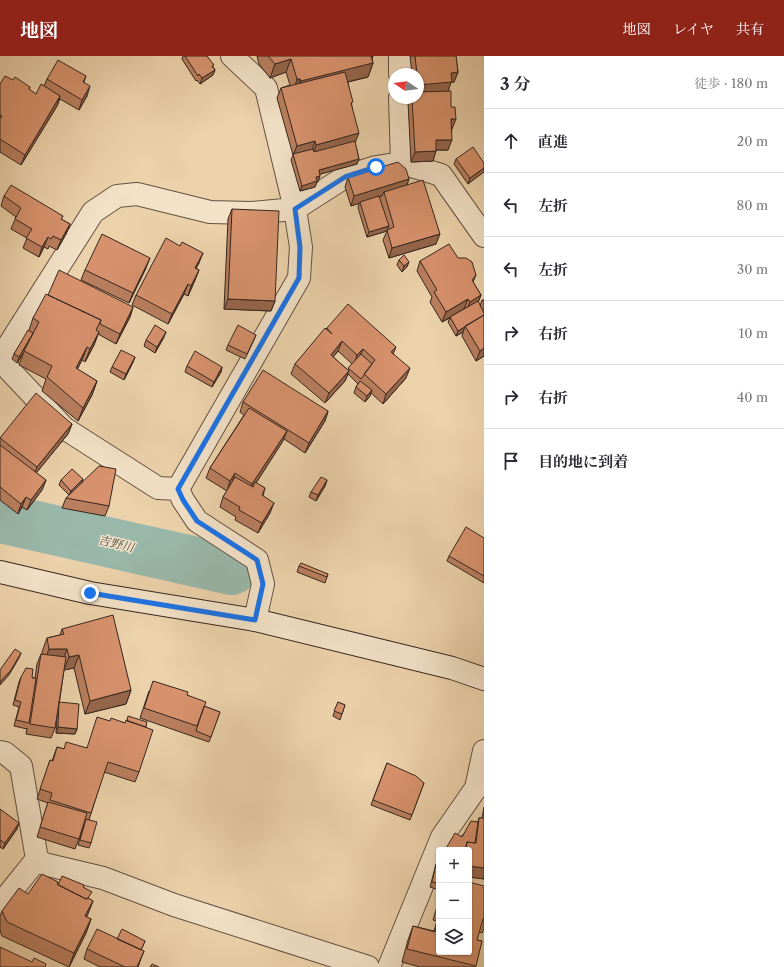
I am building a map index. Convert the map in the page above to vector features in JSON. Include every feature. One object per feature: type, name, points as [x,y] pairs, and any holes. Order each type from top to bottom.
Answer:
[{"type":"street","points":[[178,489],[299,278],[300,247],[295,209],[266,88],[232,56]]},
{"type":"street","points":[[400,56],[400,68]]},
{"type":"street","points":[[400,104],[402,163]]},
{"type":"street","points":[[178,489],[158,488],[64,428],[0,360],[93,212],[118,196],[137,194],[210,212],[251,212],[295,209],[345,177],[376,167],[402,163],[441,175],[484,236]]},
{"type":"street","points":[[178,489],[183,500],[197,521],[257,560],[263,584],[255,620]]},
{"type":"street","points":[[0,572],[90,593],[255,620],[452,668],[484,679]]},
{"type":"street","points":[[389,967],[442,838],[476,788],[484,751]]},
{"type":"street","points":[[0,752],[5,753],[21,766],[37,858],[44,864],[103,878],[174,905],[368,967]]},
{"type":"street","points":[[0,905],[37,858]]},
{"type":"building","points":[[185,56],[207,56],[214,65],[212,66],[215,70],[202,78],[199,74],[198,76]]},
{"type":"building","points":[[268,56],[371,56],[373,63],[301,81],[300,79],[297,79],[291,59],[275,64]]},
{"type":"building","points":[[415,56],[456,56],[458,72],[451,73],[452,82],[424,84],[424,68],[416,68]]},
{"type":"building","points":[[58,60],[86,76],[83,82],[90,86],[82,100],[47,79]]},
{"type":"building","points":[[345,72],[359,133],[316,145],[315,141],[297,146],[281,88]]},
{"type":"building","points":[[5,76],[13,80],[15,77],[30,87],[29,89],[36,94],[41,84],[60,96],[25,155],[0,139],[0,119],[2,116],[0,115],[0,84]]},
{"type":"building","points":[[451,91],[451,107],[455,107],[456,119],[451,119],[452,140],[436,140],[436,151],[415,152],[412,104],[424,104],[424,92]]},
{"type":"building","points":[[355,141],[359,159],[319,170],[320,176],[316,177],[317,181],[302,186],[293,154],[313,149],[314,152]]},
{"type":"building","points":[[473,147],[484,163],[484,168],[470,178],[456,159]]},
{"type":"building","points":[[398,162],[406,169],[409,179],[354,196],[348,177]]},
{"type":"building","points":[[423,180],[440,234],[392,248],[387,230],[394,227],[384,192]]},
{"type":"building","points":[[11,185],[63,216],[61,219],[70,224],[61,240],[53,236],[51,239],[48,237],[42,247],[26,238],[32,229],[15,219],[21,208],[4,196]]},
{"type":"building","points":[[379,196],[389,226],[369,232],[360,202]]},
{"type":"building","points":[[232,209],[279,211],[275,301],[228,299]]},
{"type":"building","points":[[102,234],[150,258],[133,293],[85,270]]},
{"type":"building","points":[[166,238],[180,246],[182,242],[203,253],[195,268],[199,270],[191,286],[188,284],[172,314],[136,295]]},
{"type":"building","points":[[449,244],[458,258],[466,258],[472,262],[476,275],[472,280],[481,295],[470,302],[468,299],[446,312],[434,292],[437,290],[420,261]]},
{"type":"building","points":[[404,255],[409,262],[404,266],[399,260]]},
{"type":"building","points":[[59,270],[133,307],[120,334],[100,324],[101,320],[48,295]]},
{"type":"building","points":[[46,294],[101,320],[96,330],[99,332],[90,349],[87,347],[76,368],[97,381],[83,408],[47,377],[52,366],[24,351],[39,322],[33,318]]},
{"type":"building","points":[[478,301],[484,315],[458,331],[450,317]]},
{"type":"building","points":[[348,304],[396,347],[391,352],[410,368],[386,394],[364,374],[375,360],[363,349],[357,355],[342,341],[331,355],[349,371],[329,393],[295,364],[325,328],[332,334],[327,328]]},
{"type":"building","points":[[484,315],[484,348],[480,351],[465,326]]},
{"type":"building","points":[[155,325],[166,332],[157,347],[146,340]]},
{"type":"building","points":[[238,325],[256,335],[247,354],[228,345]]},
{"type":"building","points":[[28,330],[33,333],[19,357],[14,354]]},
{"type":"building","points":[[121,350],[135,357],[126,374],[112,367]]},
{"type":"building","points":[[195,351],[222,367],[214,382],[187,366]]},
{"type":"building","points":[[361,354],[372,364],[361,379],[348,368]]},
{"type":"building","points":[[263,370],[328,411],[309,443],[243,402]]},
{"type":"building","points":[[360,381],[372,390],[367,396],[356,387]]},
{"type":"building","points":[[36,393],[72,424],[37,467],[0,438]]},
{"type":"building","points":[[249,408],[287,431],[252,484],[235,473],[230,481],[210,468]]},
{"type":"building","points":[[0,445],[46,480],[31,500],[26,497],[21,504],[0,487]]},
{"type":"building","points":[[99,466],[116,469],[109,506],[66,498]]},
{"type":"building","points":[[72,469],[83,479],[71,491],[61,480]]},
{"type":"building","points":[[235,477],[253,487],[255,482],[265,488],[262,495],[274,503],[262,523],[239,510],[240,507],[223,497]]},
{"type":"building","points":[[321,477],[327,480],[318,495],[311,492]]},
{"type":"building","points":[[466,527],[484,538],[484,576],[449,556]]},
{"type":"building","points":[[301,563],[328,574],[327,577],[299,566]]},
{"type":"building","points":[[113,615],[131,690],[90,701],[79,655],[69,657],[67,649],[49,649],[47,638],[64,634],[62,629]]},
{"type":"building","points":[[15,649],[21,653],[11,670],[0,682],[0,670]]},
{"type":"building","points":[[41,654],[66,657],[55,728],[30,724]]},
{"type":"building","points":[[26,668],[33,669],[32,678],[36,678],[29,723],[16,720],[21,702],[15,700],[21,677]]},
{"type":"building","points":[[153,681],[188,692],[187,695],[206,702],[197,726],[144,708]]},
{"type":"building","points":[[59,702],[79,704],[77,729],[58,727]]},
{"type":"building","points":[[338,702],[345,705],[342,714],[334,711]]},
{"type":"building","points":[[204,706],[220,712],[211,737],[196,731]]},
{"type":"building","points":[[128,716],[147,722],[146,727],[127,721]]},
{"type":"building","points":[[97,717],[110,721],[111,718],[125,723],[126,720],[153,730],[139,772],[108,762],[91,813],[50,800],[52,793],[40,789],[50,760],[53,761],[57,747],[64,749],[66,742],[87,748]]},
{"type":"building","points":[[387,763],[416,776],[424,783],[412,815],[373,800]]},
{"type":"building","points":[[48,802],[87,813],[79,839],[40,827]]},
{"type":"building","points":[[0,809],[19,823],[5,843],[0,840]]},
{"type":"building","points":[[479,818],[484,818],[484,868],[472,866],[472,847],[466,847],[467,842],[476,843]]},
{"type":"building","points":[[86,819],[97,822],[91,843],[80,840]]},
{"type":"building","points":[[471,821],[478,822],[475,843],[467,842],[466,847],[447,847],[455,833],[462,837]]},
{"type":"building","points":[[436,864],[436,883],[432,882]]},
{"type":"building","points":[[42,874],[58,882],[57,884],[93,901],[85,916],[91,919],[74,953],[7,922],[2,911],[19,888],[28,894]]},
{"type":"building","points":[[62,876],[84,885],[83,887],[92,892],[88,898],[86,899],[58,885]]},
{"type":"building","points":[[472,883],[484,886],[484,919],[477,940],[482,941],[476,966],[407,949],[413,926],[435,932],[436,928],[436,955],[472,955]]},
{"type":"building","points":[[97,929],[144,951],[137,967],[125,967],[87,949]]},
{"type":"building","points":[[122,929],[145,941],[141,950],[117,939]]},
{"type":"building","points":[[0,947],[32,962],[34,958],[46,964],[45,967],[0,967]]},
{"type":"building","points":[[152,964],[159,967],[150,967]]},
{"type":"waterway","name":"吉野川","points":[[0,518],[232,570]]},
{"type":"route","points":[[90,593],[255,620],[263,584],[257,560],[197,521],[183,500],[178,489],[299,278],[300,247],[295,209],[345,177],[376,167]]}]
